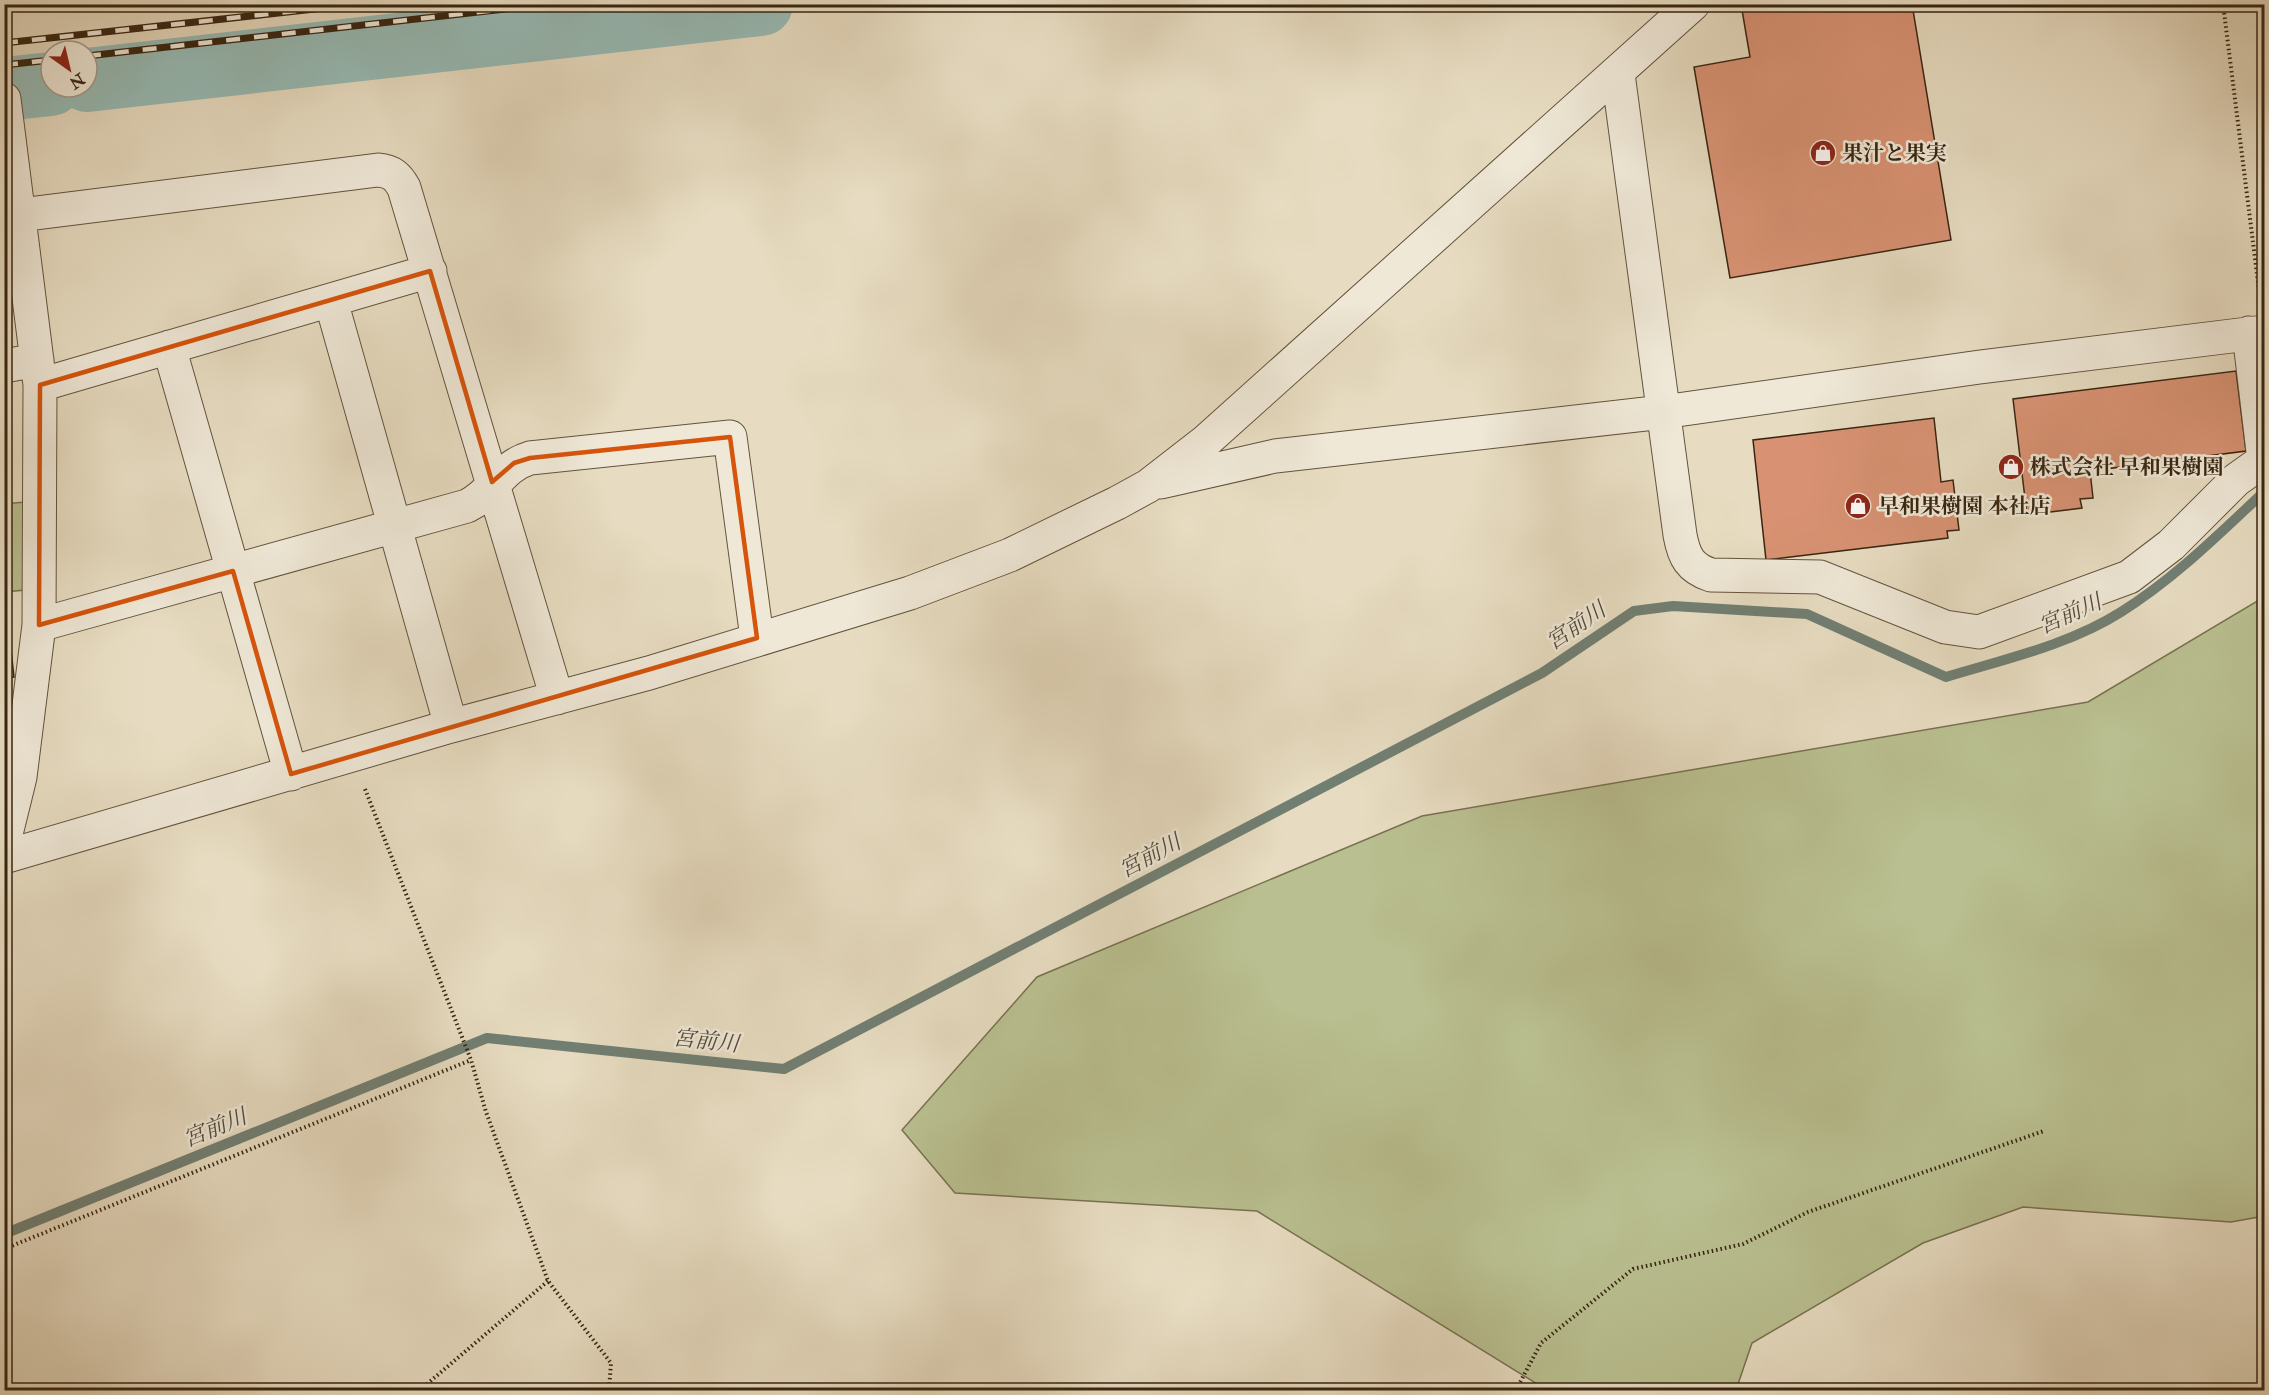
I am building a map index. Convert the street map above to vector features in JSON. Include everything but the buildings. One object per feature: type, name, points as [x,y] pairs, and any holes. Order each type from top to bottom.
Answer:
[{"type":"street","points":[[4,857],[451,726],[649,673],[757,638],[836,617],[962,575],[1081,521],[1148,486],[1243,410],[1364,298],[1694,4]]},
{"type":"street","points":[[1148,486],[1275,456],[1663,412],[1980,367],[2259,332],[2264,460],[2236,480],[2171,545],[2128,577],[1979,632],[1965,632],[1945,627],[1820,577],[1711,575],[1698,571],[1688,562],[1683,550],[1663,412],[1618,74]]},
{"type":"street","points":[[4,99],[38,373],[39,625],[20,777],[4,842]]},
{"type":"street","points":[[20,215],[388,171],[399,179],[405,188],[557,698]]},
{"type":"street","points":[[4,366],[38,373],[169,347],[430,271]]},
{"type":"street","points":[[331,301],[451,726]]},
{"type":"street","points":[[169,347],[291,774]]},
{"type":"street","points":[[39,625],[467,506],[482,499],[514,463],[530,458],[730,437],[757,638]]},
{"type":"path","points":[[2223,4],[2259,332]]},
{"type":"path","points":[[352,756],[471,1060],[490,1123],[548,1281],[611,1363],[609,1390]]},
{"type":"path","points":[[4,1249],[471,1060]]},
{"type":"path","points":[[1516,1390],[1541,1343],[1633,1269],[1743,1244],[1808,1212],[2044,1131]]},
{"type":"path","points":[[420,1390],[548,1281]]},
{"type":"highlighted area","points":[[430,271],[492,482],[514,463],[530,458],[730,437],[757,638],[291,774],[233,571],[39,625],[40,385]]},
{"type":"green space","points":[[25,502],[25,590],[5,592],[4,504]]},
{"type":"green space","points":[[2264,597],[2264,1216],[2231,1222],[2023,1207],[1923,1243],[1752,1343],[1736,1390],[1547,1390],[1257,1211],[955,1193],[902,1130],[1037,977],[1422,816],[2088,702]]},
{"type":"waterway","points":[[99,79],[761,4]]},
{"type":"waterway","points":[[4,89],[39,85]]},
{"type":"waterway","name":"宮前川","points":[[4,1234],[487,1038],[784,1069],[1542,673],[1634,611],[1673,606],[1807,614],[1946,677],[2058,642],[2101,624],[2141,599],[2178,571],[2264,492]]},
{"type":"railway","points":[[4,43],[360,4]]},
{"type":"railway","points":[[99,55],[550,4]]},
{"type":"railway","points":[[4,65],[39,61]]},
{"type":"place","name":"果汁と果実","points":[[1823,153]]},
{"type":"place","name":"株式会社 早和果樹園","points":[[2011,467]]},
{"type":"place","name":"早和果樹園 本社店","points":[[1858,506]]}]
